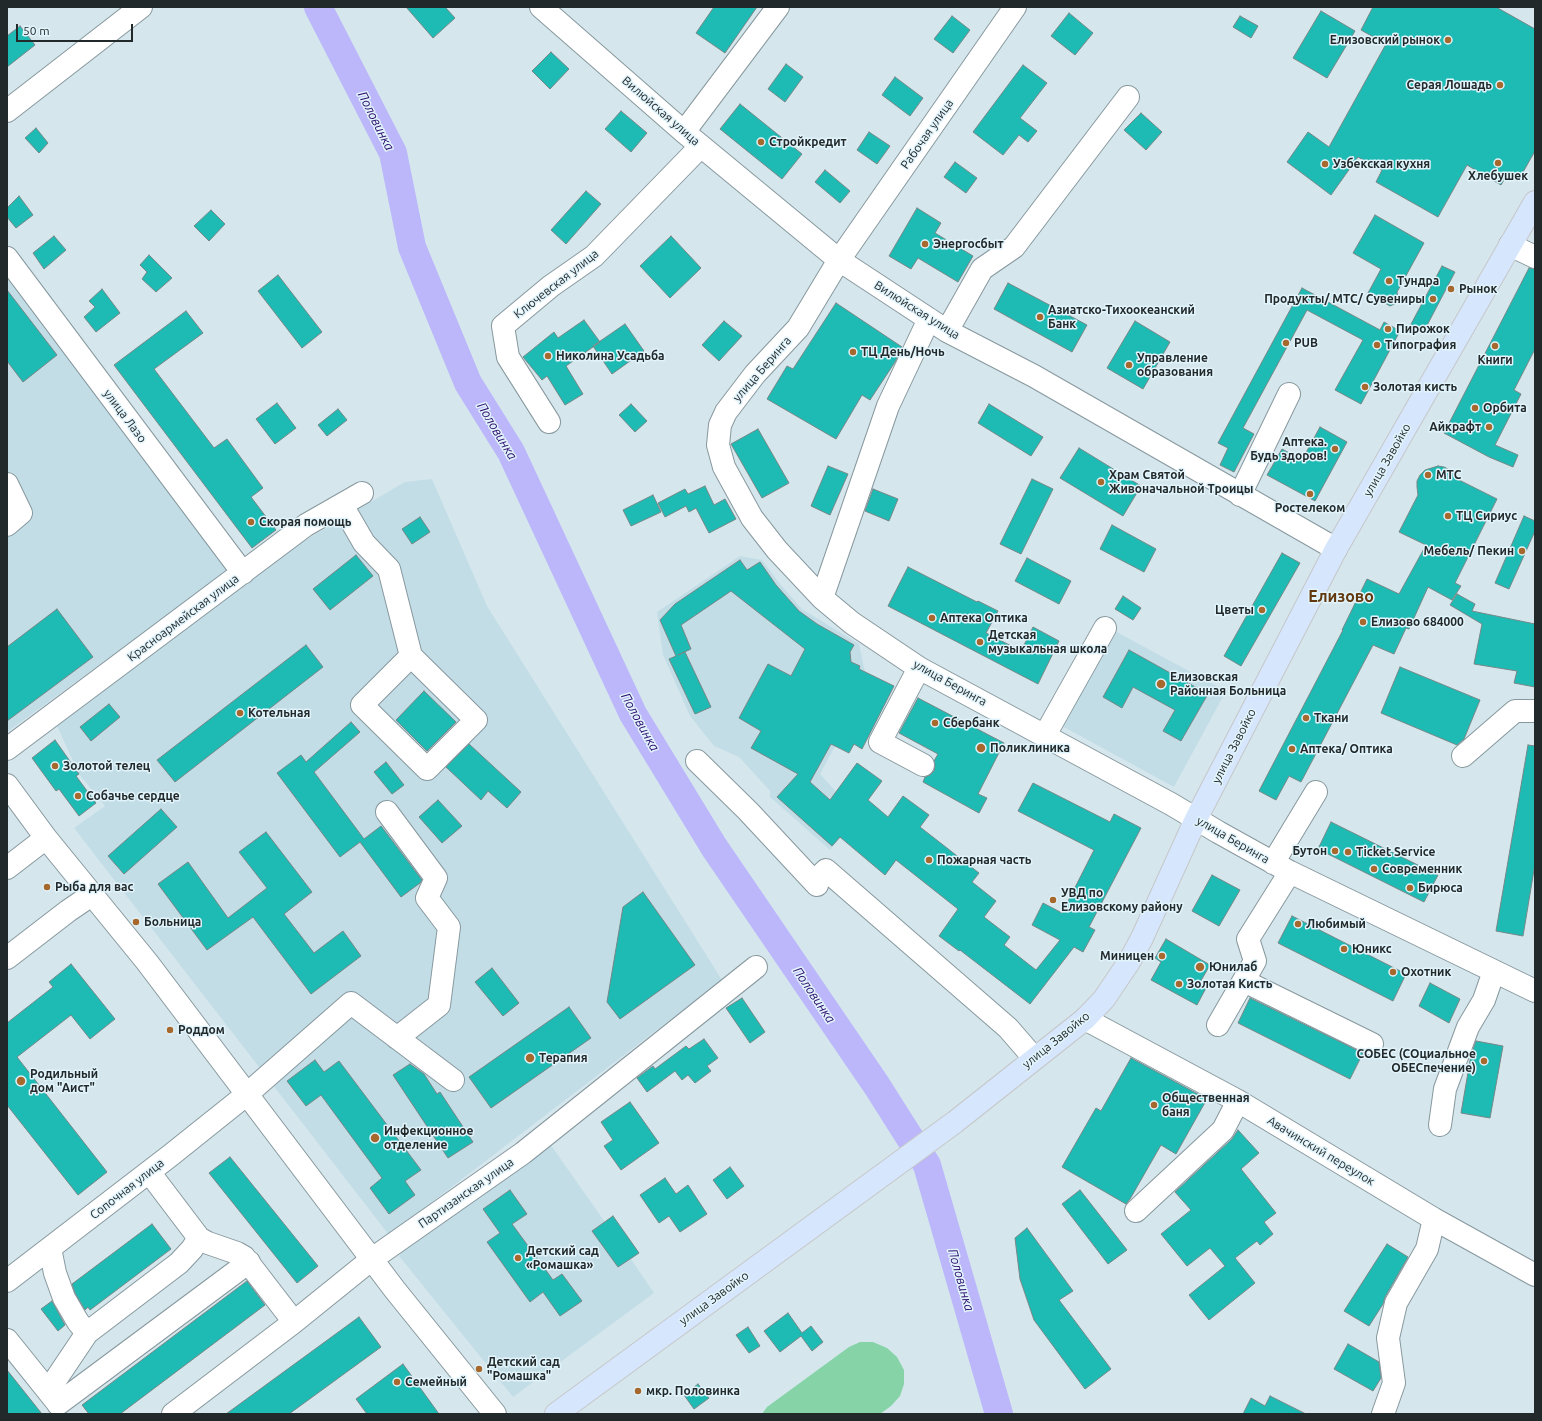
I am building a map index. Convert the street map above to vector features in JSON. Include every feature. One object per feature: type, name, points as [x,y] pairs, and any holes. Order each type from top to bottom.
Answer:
[{"type":"main road","name":"улица Завойко","points":[[556,1414],[956,1122],[1034,1058],[1085,1019],[1104,999],[1129,962],[1142,938],[1196,819],[1336,549],[1535,202]]},
{"type":"street","points":[[7,111],[141,7]]},
{"type":"street","points":[[684,132],[778,7]]},
{"type":"street","name":"Рабочая улица","points":[[839,260],[1015,7]]},
{"type":"street","name":"Вилюйская улица","points":[[547,9],[684,132],[839,260],[947,331],[1034,376],[1336,549]]},
{"type":"street","points":[[947,331],[982,269],[1014,247],[1128,97]]},
{"type":"street","name":"Ключевская улица","points":[[549,422],[508,357],[502,326],[551,286],[594,256],[701,146]]},
{"type":"street","points":[[1510,245],[1535,257]]},
{"type":"street","name":"улица Лазо","points":[[7,258],[243,574]]},
{"type":"street","name":"улица Беринга","points":[[839,260],[798,328],[755,374],[726,412],[720,425],[718,445],[724,467],[752,518],[777,550],[822,598],[852,623],[919,668],[1045,735],[1281,868],[1535,991]]},
{"type":"street","points":[[822,598],[888,406],[929,319]]},
{"type":"street","points":[[1240,495],[1289,394]]},
{"type":"street","points":[[7,484],[21,513],[7,525]]},
{"type":"street","name":"Красноармейская улица","points":[[7,750],[243,574],[306,525],[362,493]]},
{"type":"street","points":[[342,505],[364,543],[389,568],[411,656],[476,720],[427,769],[362,705],[411,656]]},
{"type":"street","points":[[1045,735],[1105,628]]},
{"type":"street","points":[[919,668],[880,742],[923,765]]},
{"type":"street","points":[[1463,756],[1515,711],[1535,711]]},
{"type":"street","points":[[697,761],[748,810],[817,885],[816,880],[826,870],[1008,1028],[1034,1058]]},
{"type":"street","points":[[7,785],[46,838],[147,962],[246,1095],[372,1259],[495,1414]]},
{"type":"street","points":[[1218,1025],[1256,961],[1248,940],[1316,792]]},
{"type":"street","points":[[387,812],[436,878],[427,898],[449,927],[439,1005],[397,1038],[453,1080]]},
{"type":"street","points":[[7,868],[46,838]]},
{"type":"street","points":[[7,958],[92,894]]},
{"type":"street","name":"Партизанская улица","points":[[173,1414],[294,1322],[372,1259],[523,1153],[756,967]]},
{"type":"street","points":[[1440,1125],[1445,1089],[1468,1027],[1484,1000],[1494,971]]},
{"type":"street","points":[[1244,980],[1372,1044]]},
{"type":"street","name":"Сопочная улица","points":[[7,1281],[246,1095],[351,1003],[397,1038]]},
{"type":"street","name":"Авачинский переулок","points":[[1085,1019],[1238,1101],[1434,1219],[1535,1274]]},
{"type":"street","points":[[1136,1211],[1223,1130],[1238,1101]]},
{"type":"street","points":[[149,1172],[199,1238],[211,1245],[237,1253],[248,1262],[294,1322]]},
{"type":"street","points":[[1383,1414],[1394,1383],[1388,1338],[1396,1303],[1427,1249],[1434,1219]]},
{"type":"street","points":[[57,1403],[87,1333],[180,1263],[199,1238]]},
{"type":"street","points":[[50,1248],[55,1273],[64,1298],[78,1322],[87,1333]]},
{"type":"street","points":[[57,1403],[248,1262]]},
{"type":"street","points":[[7,1340],[57,1403]]},
{"type":"shaded area","points":[[7,276],[232,568],[7,732]]},
{"type":"shaded area","points":[[432,479],[487,606],[722,980],[389,1235],[74,828],[105,806],[79,774],[57,726],[285,552],[405,482]]},
{"type":"shaded area","points":[[740,556],[762,560],[780,584],[802,609],[859,644],[868,686],[820,774],[859,817],[830,850],[770,797],[770,791],[739,757],[714,746],[690,716],[663,655],[657,612]]},
{"type":"shaded area","points":[[1113,630],[1226,691],[1174,787],[1062,726]]},
{"type":"shaded area","points":[[548,1141],[605,1222],[613,1216],[639,1253],[631,1259],[654,1293],[513,1397],[399,1256],[408,1245]]},
{"type":"green space","points":[[860,1342],[873,1342],[887,1348],[897,1357],[904,1370],[904,1384],[900,1396],[891,1406],[880,1414],[762,1414],[767,1407],[849,1347]]},
{"type":"building","points":[[406,7],[445,7],[455,18],[433,38]]},
{"type":"building","points":[[714,7],[757,7],[725,53],[696,33]]},
{"type":"building","points":[[1373,7],[1496,7],[1535,29],[1535,151],[1518,181],[1507,175],[1501,185],[1467,165],[1438,217],[1376,182],[1382,170],[1358,157],[1331,195],[1287,162],[1308,132],[1329,147],[1386,44],[1361,30]]},
{"type":"building","points":[[1321,11],[1355,31],[1327,78],[1293,58]]},
{"type":"building","points":[[1069,13],[1093,33],[1075,55],[1051,36]]},
{"type":"building","points":[[952,16],[970,30],[953,53],[934,39]]},
{"type":"building","points":[[1240,16],[1258,26],[1251,38],[1233,27]]},
{"type":"building","points":[[20,26],[35,45],[7,67],[7,36]]},
{"type":"building","points":[[551,52],[569,69],[550,89],[532,71]]},
{"type":"building","points":[[786,64],[803,77],[785,102],[768,89]]},
{"type":"building","points":[[1023,65],[1047,83],[1020,118],[1037,131],[1028,142],[1019,135],[1003,155],[973,132]]},
{"type":"building","points":[[895,77],[923,98],[910,116],[882,95]]},
{"type":"building","name":"Стройкредит","points":[[740,104],[802,154],[782,179],[720,129]]},
{"type":"building","points":[[621,111],[647,133],[631,152],[605,129]]},
{"type":"building","points":[[1141,113],[1162,132],[1146,150],[1124,130]]},
{"type":"building","points":[[36,128],[48,143],[39,153],[25,138]]},
{"type":"building","points":[[869,132],[890,146],[877,164],[857,150]]},
{"type":"building","points":[[955,162],[977,178],[966,193],[944,177]]},
{"type":"building","points":[[825,170],[850,191],[840,203],[815,182]]},
{"type":"building","points":[[586,191],[601,204],[566,244],[551,230]]},
{"type":"building","points":[[19,196],[33,215],[16,228],[7,217],[7,208]]},
{"type":"building","name":"Энергосбыт","points":[[917,208],[941,223],[935,233],[973,256],[958,282],[918,258],[911,269],[889,256]]},
{"type":"building","points":[[211,210],[225,224],[209,241],[194,226]]},
{"type":"building","points":[[1375,215],[1424,243],[1397,292],[1399,302],[1390,306],[1368,293],[1381,269],[1353,253]]},
{"type":"building","points":[[54,236],[66,250],[44,269],[33,253]]},
{"type":"building","points":[[671,236],[701,268],[670,298],[640,266]]},
{"type":"building","points":[[149,255],[172,278],[156,292],[142,279],[147,272],[140,265]]},
{"type":"building","name":"Продукты/ МТС/ Сувениры","points":[[1442,266],[1455,272],[1423,333],[1410,326]]},
{"type":"building","points":[[1529,268],[1535,269],[1535,349],[1514,390],[1521,394],[1495,445],[1518,455],[1513,467],[1489,457],[1444,433]]},
{"type":"building","points":[[278,275],[322,332],[302,348],[258,291]]},
{"type":"building","name":"Азиатско-Тихоокеанский Банк","points":[[1008,283],[1087,325],[1072,352],[994,309]]},
{"type":"building","name":"Типография","points":[[1302,288],[1380,330],[1384,322],[1400,331],[1361,404],[1335,390],[1363,340],[1307,310],[1243,428],[1254,434],[1234,472],[1220,465],[1228,448],[1218,443]]},
{"type":"building","points":[[102,289],[120,313],[96,332],[84,317],[95,307],[89,301]]},
{"type":"building","points":[[7,290],[57,355],[23,382],[7,361]]},
{"type":"building","points":[[836,303],[902,347],[895,362],[870,400],[862,395],[836,439],[767,399],[787,366],[793,369]]},
{"type":"building","points":[[186,311],[203,333],[154,369],[214,448],[227,439],[263,488],[251,497],[276,530],[252,548],[114,365]]},
{"type":"building","points":[[584,320],[600,342],[566,366],[583,394],[565,405],[547,376],[542,380],[523,357],[554,332],[558,338]]},
{"type":"building","points":[[724,321],[742,336],[719,361],[702,345]]},
{"type":"building","points":[[1135,321],[1170,342],[1143,389],[1107,368]]},
{"type":"building","points":[[625,324],[644,351],[612,374],[593,346]]},
{"type":"building","points":[[277,403],[296,428],[275,444],[256,419]]},
{"type":"building","points":[[631,404],[647,421],[635,432],[619,415]]},
{"type":"building","points":[[989,404],[1043,437],[1031,456],[978,423]]},
{"type":"building","points":[[338,409],[347,420],[327,436],[318,425]]},
{"type":"building","points":[[1320,427],[1347,442],[1315,501],[1267,475],[1282,449],[1302,460]]},
{"type":"building","points":[[758,429],[789,483],[762,498],[731,444]]},
{"type":"building","name":"Храм Святой Живоначальной Троицы","points":[[1079,448],[1141,486],[1123,516],[1060,478]]},
{"type":"building","points":[[828,466],[848,474],[830,515],[811,506]]},
{"type":"building","points":[[1438,466],[1450,470],[1459,480],[1497,499],[1455,583],[1461,586],[1452,600],[1428,587],[1409,629],[1406,628],[1394,654],[1373,645],[1301,782],[1289,776],[1276,800],[1259,791],[1343,630],[1367,579],[1399,594],[1426,545],[1399,532],[1418,495],[1417,481],[1420,475],[1425,470]]},
{"type":"building","points":[[1032,479],[1053,489],[1021,554],[1000,544]]},
{"type":"building","points":[[705,486],[714,505],[725,499],[736,519],[709,533],[696,508],[689,512],[686,506],[665,517],[658,503],[685,489],[688,494]]},
{"type":"building","points":[[873,489],[898,499],[889,521],[865,511]]},
{"type":"building","points":[[653,495],[661,512],[631,526],[623,510]]},
{"type":"building","name":"Мебель/ Пекин","points":[[1524,516],[1535,521],[1535,531],[1509,589],[1495,583]]},
{"type":"building","points":[[420,517],[430,532],[412,544],[402,529]]},
{"type":"building","points":[[1112,525],[1156,549],[1144,572],[1100,549]]},
{"type":"building","name":"Цветы","points":[[1282,553],[1300,563],[1241,666],[1224,656]]},
{"type":"building","points":[[356,555],[373,576],[330,610],[313,589]]},
{"type":"building","points":[[1027,558],[1071,581],[1059,604],[1015,581]]},
{"type":"building","points":[[740,560],[747,570],[760,562],[776,585],[799,611],[817,624],[854,645],[850,652],[851,662],[860,666],[859,669],[894,686],[862,749],[854,744],[849,753],[831,744],[810,782],[830,800],[857,763],[882,781],[868,800],[888,817],[903,796],[929,815],[920,827],[979,873],[972,882],[996,901],[984,917],[1010,937],[1004,945],[1036,970],[1060,940],[1032,925],[1043,903],[1062,913],[1094,850],[1018,811],[1033,783],[1110,822],[1114,814],[1141,828],[1089,927],[1095,930],[1083,952],[1074,947],[1030,1004],[960,950],[959,951],[939,936],[958,909],[896,860],[885,875],[840,837],[832,846],[777,797],[798,774],[751,748],[761,731],[739,718],[768,664],[791,676],[805,649],[731,591],[681,625],[691,649],[678,655],[685,652],[711,707],[695,714],[669,659],[676,656],[660,620],[675,604]]},
{"type":"building","points":[[908,567],[998,611],[986,633],[1021,651],[1033,627],[1059,641],[1038,684],[888,606]]},
{"type":"building","points":[[1457,594],[1475,604],[1472,611],[1535,624],[1535,687],[1514,683],[1517,671],[1474,664],[1482,624],[1450,605]]},
{"type":"building","points":[[1123,596],[1141,608],[1133,620],[1115,609]]},
{"type":"building","points":[[57,609],[93,657],[7,721],[7,647]]},
{"type":"building","name":"Котельная","points":[[306,645],[323,667],[175,782],[157,760]]},
{"type":"building","points":[[1129,650],[1208,694],[1181,741],[1163,731],[1175,710],[1133,687],[1122,708],[1103,697]]},
{"type":"building","points":[[1400,667],[1480,700],[1464,739],[1457,745],[1381,713]]},
{"type":"building","points":[[424,691],[456,722],[427,751],[396,720]]},
{"type":"building","points":[[918,698],[1004,743],[978,794],[987,798],[979,813],[923,782],[925,777],[934,771],[934,761],[938,754],[899,733]]},
{"type":"building","points":[[109,704],[120,717],[91,741],[80,727]]},
{"type":"building","points":[[351,722],[360,732],[314,772],[364,839],[381,826],[422,880],[401,897],[360,842],[340,857],[277,773],[301,755],[306,762]]},
{"type":"building","name":"Золотой телец","points":[[55,740],[79,774],[76,776],[96,803],[79,816],[59,789],[56,791],[32,758]]},
{"type":"building","points":[[469,744],[521,792],[507,808],[488,791],[481,800],[446,767]]},
{"type":"building","points":[[1528,745],[1535,746],[1535,864],[1523,936],[1496,931]]},
{"type":"building","points":[[386,762],[404,785],[392,794],[374,772]]},
{"type":"building","points":[[438,800],[462,826],[442,843],[419,817]]},
{"type":"building","points":[[161,809],[177,827],[124,874],[108,856]]},
{"type":"building","points":[[1331,822],[1438,875],[1424,902],[1318,849]]},
{"type":"building","points":[[266,832],[312,892],[284,914],[314,953],[343,931],[361,956],[311,994],[253,917],[207,950],[158,884],[188,862],[228,918],[267,888],[239,852]]},
{"type":"building","points":[[1212,875],[1240,890],[1219,926],[1192,911]]},
{"type":"building","points":[[643,892],[695,965],[620,1019],[607,1002],[623,907]]},
{"type":"building","points":[[1292,916],[1406,974],[1393,1001],[1278,943]]},
{"type":"building","points":[[1166,939],[1210,965],[1199,984],[1206,988],[1197,1005],[1151,980],[1161,962],[1155,958]]},
{"type":"building","name":"Родильный дом \"Аист\"","points":[[71,964],[115,1019],[90,1039],[71,1015],[17,1057],[107,1172],[78,1195],[7,1105],[7,1023],[53,987],[49,982]]},
{"type":"building","points":[[492,968],[519,1003],[503,1016],[475,982]]},
{"type":"building","points":[[1430,983],[1460,999],[1449,1023],[1419,1006]]},
{"type":"building","points":[[742,998],[765,1032],[750,1043],[726,1008]]},
{"type":"building","points":[[1250,998],[1363,1053],[1350,1079],[1238,1023]]},
{"type":"building","name":"Терапия","points":[[569,1007],[591,1038],[491,1108],[469,1077]]},
{"type":"building","points":[[704,1039],[718,1058],[707,1066],[711,1071],[695,1083],[688,1075],[682,1080],[675,1071],[647,1092],[637,1078],[653,1066],[655,1069],[686,1046],[689,1049]]},
{"type":"building","points":[[1476,1041],[1503,1046],[1490,1118],[1461,1113],[1471,1055]]},
{"type":"building","points":[[1131,1058],[1207,1099],[1176,1154],[1161,1145],[1126,1204],[1062,1167],[1096,1108],[1101,1111]]},
{"type":"building","name":"Инфекционное отделение","points":[[315,1060],[324,1072],[339,1061],[421,1170],[405,1181],[415,1195],[389,1214],[370,1188],[382,1178],[321,1095],[306,1106],[287,1081]]},
{"type":"building","points":[[410,1064],[424,1074],[437,1094],[440,1092],[473,1142],[448,1158],[393,1075]]},
{"type":"building","points":[[630,1102],[659,1143],[621,1170],[604,1146],[613,1140],[601,1122]]},
{"type":"building","points":[[1238,1130],[1259,1153],[1241,1169],[1276,1213],[1264,1222],[1273,1234],[1260,1245],[1257,1241],[1235,1258],[1255,1283],[1209,1320],[1189,1295],[1225,1266],[1210,1248],[1187,1266],[1161,1234],[1191,1210],[1175,1192],[1232,1139]]},
{"type":"building","points":[[230,1157],[318,1266],[297,1283],[209,1173]]},
{"type":"building","points":[[730,1167],[744,1186],[727,1199],[713,1180]]},
{"type":"building","points":[[665,1178],[676,1194],[688,1185],[707,1214],[680,1232],[669,1216],[659,1223],[640,1195]]},
{"type":"building","name":"Детский сад «Ромашка»","points":[[510,1190],[527,1214],[512,1224],[553,1280],[562,1274],[582,1301],[560,1316],[543,1292],[530,1302],[487,1242],[500,1233],[483,1209]]},
{"type":"building","points":[[1080,1190],[1127,1250],[1108,1264],[1062,1204]]},
{"type":"building","points":[[613,1216],[639,1253],[618,1267],[592,1231]]},
{"type":"building","points":[[152,1224],[171,1249],[90,1310],[88,1307],[85,1310],[75,1293],[72,1284]]},
{"type":"building","points":[[1027,1228],[1073,1291],[1059,1300],[1111,1369],[1085,1389],[1034,1320],[1020,1279],[1015,1238]]},
{"type":"building","points":[[1387,1244],[1408,1257],[1385,1297],[1383,1304],[1369,1326],[1344,1311]]},
{"type":"building","points":[[247,1281],[265,1305],[120,1414],[89,1414],[82,1405]]},
{"type":"building","points":[[52,1301],[65,1325],[58,1331],[41,1309]]},
{"type":"building","points":[[788,1313],[802,1333],[811,1326],[823,1342],[812,1351],[801,1336],[780,1352],[764,1331]]},
{"type":"building","points":[[359,1317],[381,1347],[289,1414],[226,1414]]},
{"type":"building","points":[[748,1327],[760,1346],[749,1353],[736,1335]]},
{"type":"building","points":[[1348,1344],[1379,1362],[1381,1378],[1373,1391],[1334,1369]]},
{"type":"building","name":"Семейный","points":[[403,1364],[439,1414],[367,1414],[356,1399]]},
{"type":"building","points":[[7,1370],[42,1414],[7,1414]]},
{"type":"building","points":[[698,1384],[709,1398],[694,1409],[684,1395]]},
{"type":"building","points":[[1270,1396],[1306,1414],[1243,1414],[1251,1398],[1265,1406]]},
{"type":"waterway","name":"Половинка","points":[[318,7],[393,153],[412,247],[468,383],[511,452],[633,714],[714,847],[877,1086],[927,1165],[999,1414]]},
{"type":"place","name":"Елизовский рынок","points":[[1448,40]]},
{"type":"place","name":"Серая Лошадь","points":[[1500,85]]},
{"type":"place","name":"Стройкредит","points":[[761,142]]},
{"type":"place","name":"Хлебушек","points":[[1498,163]]},
{"type":"place","name":"Узбекская кухня","points":[[1325,164]]},
{"type":"place","name":"Энергосбыт","points":[[925,244]]},
{"type":"place","name":"Тундра","points":[[1389,281]]},
{"type":"place","name":"Рынок","points":[[1451,289]]},
{"type":"place","name":"Продукты/ МТС/ Сувениры","points":[[1433,299]]},
{"type":"place","name":"Азиатско-Тихоокеанский Банк","points":[[1040,317]]},
{"type":"place","name":"Пирожок","points":[[1388,329]]},
{"type":"place","name":"PUB","points":[[1286,343]]},
{"type":"place","name":"Типография","points":[[1377,345]]},
{"type":"place","name":"Книги","points":[[1495,346]]},
{"type":"place","name":"ТЦ День/Ночь","points":[[853,352]]},
{"type":"place","name":"Николина Усадьба","points":[[548,356]]},
{"type":"place","name":"Управление образования","points":[[1129,365]]},
{"type":"place","name":"Золотая кисть","points":[[1365,387]]},
{"type":"place","name":"Орбита","points":[[1475,408]]},
{"type":"place","name":"Айкрафт","points":[[1489,427]]},
{"type":"place","name":"Аптека. Будь здоров!","points":[[1335,449]]},
{"type":"place","name":"МТС","points":[[1428,475]]},
{"type":"place","name":"Храм Святой Живоначальной Троицы","points":[[1101,482]]},
{"type":"place","name":"Ростелеком","points":[[1310,494]]},
{"type":"place","name":"ТЦ Сириус","points":[[1448,516]]},
{"type":"place","name":"Скорая помощь","points":[[251,522]]},
{"type":"place","name":"Мебель/ Пекин","points":[[1522,551]]},
{"type":"place","name":"Цветы","points":[[1262,610]]},
{"type":"place","name":"Аптека Оптика","points":[[932,618]]},
{"type":"place","name":"Елизово 684000","points":[[1363,622]]},
{"type":"place","name":"Детская музыкальная школа","points":[[980,642]]},
{"type":"place","name":"Елизовская Районная Больница","points":[[1161,684]]},
{"type":"place","name":"Котельная","points":[[240,713]]},
{"type":"place","name":"Ткани","points":[[1306,718]]},
{"type":"place","name":"Сбербанк","points":[[935,723]]},
{"type":"place","name":"Поликлиника","points":[[981,748]]},
{"type":"place","name":"Аптека/ Оптика","points":[[1292,749]]},
{"type":"place","name":"Золотой телец","points":[[55,766]]},
{"type":"place","name":"Собачье сердце","points":[[78,796]]},
{"type":"place","name":"Бутон","points":[[1335,851]]},
{"type":"place","name":"Ticket Service","points":[[1348,852]]},
{"type":"place","name":"Пожарная часть","points":[[929,860]]},
{"type":"place","name":"Современник","points":[[1374,869]]},
{"type":"place","name":"Рыба для вас","points":[[47,887]]},
{"type":"place","name":"Бирюса","points":[[1410,888]]},
{"type":"place","name":"УВД по Елизовскому району","points":[[1053,900]]},
{"type":"place","name":"Больница","points":[[136,922]]},
{"type":"place","name":"Любимый","points":[[1298,924]]},
{"type":"place","name":"Юникс","points":[[1344,949]]},
{"type":"place","name":"Миницен","points":[[1162,956]]},
{"type":"place","name":"Юнилаб","points":[[1200,967]]},
{"type":"place","name":"Охотник","points":[[1393,972]]},
{"type":"place","name":"Золотая Кисть","points":[[1179,984]]},
{"type":"place","name":"Роддом","points":[[170,1030]]},
{"type":"place","name":"Терапия","points":[[530,1058]]},
{"type":"place","name":"СОБЕС (СОциальное ОБЕСпечение)","points":[[1484,1061]]},
{"type":"place","name":"Родильный дом \"Аист\"","points":[[21,1081]]},
{"type":"place","name":"Общественная баня","points":[[1154,1105]]},
{"type":"place","name":"Инфекционное отделение","points":[[375,1138]]},
{"type":"place","name":"Детский сад «Ромашка»","points":[[518,1258]]},
{"type":"place","name":"Детский сад \"Ромашка\"","points":[[479,1369]]},
{"type":"place","name":"Семейный","points":[[397,1382]]},
{"type":"place","name":"мкр. Половинка","points":[[638,1391]]},
{"type":"district","name":"Елизово","points":[[1341,597]]}]
